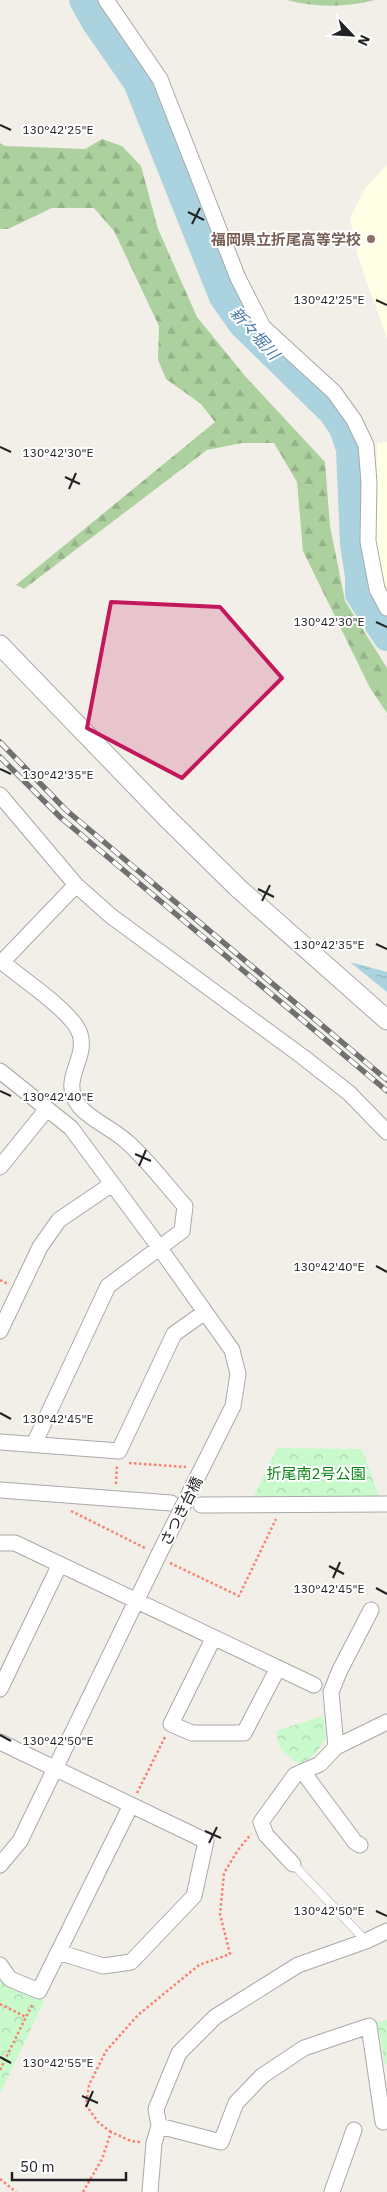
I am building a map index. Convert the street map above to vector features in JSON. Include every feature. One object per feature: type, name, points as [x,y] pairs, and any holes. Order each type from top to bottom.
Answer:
[{"type":"street","points":[[106,0],[160,79],[238,278],[263,327],[334,392],[354,420],[366,445],[369,482],[368,540],[377,589],[387,608]]},
{"type":"street","points":[[0,645],[238,888],[387,1020]]},
{"type":"street","points":[[0,794],[76,885],[111,916],[341,1087],[387,1132]]},
{"type":"street","points":[[34,1444],[108,1286],[182,1231],[185,1206],[126,1141],[80,1107],[72,1091],[72,1076],[82,1050],[80,1034],[73,1020],[2,962],[76,885]]},
{"type":"street","name":"さつき台橋","points":[[0,1071],[71,1128],[232,1350],[238,1374],[233,1406],[197,1467],[159,1555],[20,1841],[0,1865]]},
{"type":"street","points":[[0,1167],[47,1108]]},
{"type":"street","points":[[0,1331],[40,1247],[59,1220],[112,1184]]},
{"type":"street","points":[[0,1442],[119,1451],[174,1334],[205,1312]]},
{"type":"street","points":[[0,1490],[171,1503]]},
{"type":"street","points":[[201,1505],[387,1504]]},
{"type":"street","points":[[0,1542],[15,1544],[60,1564],[135,1602],[314,1685]]},
{"type":"street","points":[[0,1689],[60,1564]]},
{"type":"street","points":[[336,1747],[331,1692],[340,1670],[371,1610]]},
{"type":"street","points":[[213,1639],[171,1724],[192,1734],[244,1733],[278,1668]]},
{"type":"street","points":[[293,1864],[266,1835],[261,1822],[295,1775],[320,1764],[336,1747],[387,1722]]},
{"type":"street","points":[[0,1742],[206,1841],[194,1896],[131,1962],[103,1966],[58,1952]]},
{"type":"street","points":[[303,1772],[355,1842],[360,1845]]},
{"type":"street","points":[[0,1965],[10,1979],[39,1991],[130,1805]]},
{"type":"street","points":[[150,2192],[154,2144],[158,2126],[156,2109],[179,2053],[215,2016],[298,1965],[366,1941],[387,1931]]},
{"type":"street","points":[[158,2126],[221,2142],[236,2103],[262,2076],[304,2048],[369,2026],[383,2122]]},
{"type":"street","points":[[332,2192],[354,2130]]},
{"type":"lane","points":[[293,1864],[366,1941]]},
{"type":"path","points":[[115,1498],[117,1462]]},
{"type":"path","points":[[126,1463],[197,1467]]},
{"type":"path","points":[[68,1510],[239,1596],[279,1513]]},
{"type":"path","points":[[130,1805],[171,1724]]},
{"type":"path","points":[[154,2144],[131,2141],[110,2132],[98,2122],[86,2105],[89,2085],[106,2051],[138,2015],[199,1965],[230,1954],[220,1914],[224,1872],[238,1850],[261,1822]]},
{"type":"path","points":[[0,2070],[39,1991]]},
{"type":"path","points":[[0,2004],[26,2017]]},
{"type":"path","points":[[83,2192],[102,2159],[110,2132]]},
{"type":"path","points":[[0,2179],[16,2192]]},
{"type":"highlighted area","points":[[111,602],[220,607],[282,678],[182,778],[87,728]]},
{"type":"shaded area","name":"福岡県立折尾高等学校","points":[[387,165],[387,338],[359,260],[350,218],[366,187]]},
{"type":"shaded area","points":[[387,442],[387,590],[377,552],[375,519],[377,443]]},
{"type":"green space","points":[[287,0],[375,0],[331,6]]},
{"type":"green space","points":[[102,139],[122,146],[141,166],[158,229],[197,317],[245,376],[325,462],[330,526],[345,601],[387,668],[387,713],[370,688],[303,551],[297,482],[274,443],[242,443],[207,450],[24,589],[16,585],[215,422],[201,404],[166,379],[158,360],[159,326],[114,231],[94,208],[52,208],[8,229],[0,229],[0,143],[5,146],[85,149]]},
{"type":"green space","name":"折尾南2号公園","points":[[277,1448],[362,1449],[379,1497],[253,1498]]},
{"type":"green space","points":[[323,1716],[326,1739],[315,1754],[300,1765],[280,1749],[276,1731]]},
{"type":"green space","points":[[0,1977],[5,1983],[44,2001],[0,2094]]},
{"type":"green space","points":[[387,2020],[387,2064],[385,2064],[377,2022]]},
{"type":"water","points":[[350,962],[387,972],[387,992]]},
{"type":"waterway","name":"新々堀川","points":[[83,0],[96,23],[137,82],[223,297],[242,324],[332,412],[343,428],[350,449],[354,544],[359,576],[359,594],[387,637]]},
{"type":"railway","points":[[0,742],[66,810],[387,1080]]},
{"type":"railway","points":[[0,757],[60,817],[387,1091]]},
{"type":"place","name":"福岡県立折尾高等学校","points":[[371,239]]}]
